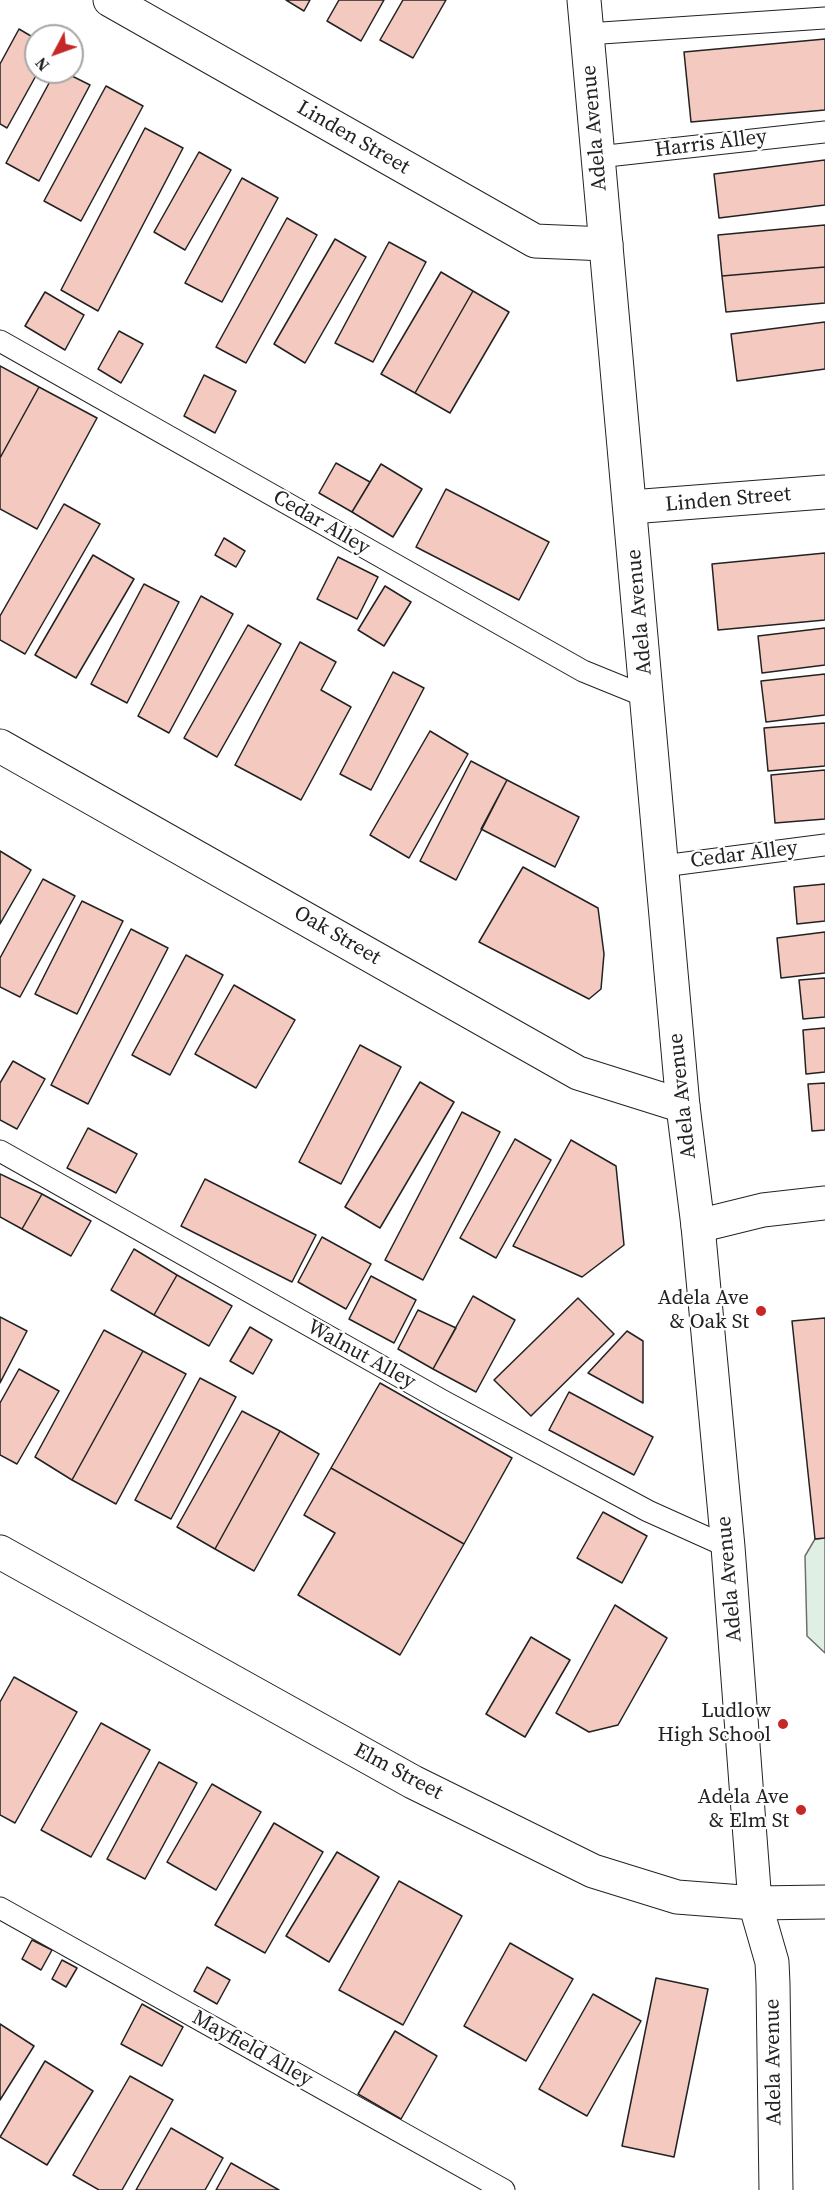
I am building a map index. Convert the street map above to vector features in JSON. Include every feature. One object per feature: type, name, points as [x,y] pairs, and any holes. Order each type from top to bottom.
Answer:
[{"type":"street","name":"Linden Street","points":[[110,0],[535,241],[606,244]]},
{"type":"street","name":"Adela Avenue","points":[[584,0],[683,1106],[698,1226],[728,1547],[755,1903],[772,1962],[776,2190]]},
{"type":"street","name":"Linden Street","points":[[631,507],[825,492]]},
{"type":"street","name":"Oak Street","points":[[0,746],[578,1073],[683,1106]]},
{"type":"street","points":[[698,1226],[763,1210],[825,1203]]},
{"type":"street","name":"Elm Street","points":[[0,1552],[413,1782],[593,1871],[677,1897],[755,1903],[825,1902]]},
{"type":"lane","points":[[587,34],[825,18]]},
{"type":"lane","name":"Harris Alley","points":[[598,157],[825,132]]},
{"type":"lane","name":"Cedar Alley","points":[[0,341],[583,671],[647,697]]},
{"type":"lane","name":"Cedar Alley","points":[[663,866],[825,845]]},
{"type":"lane","name":"Walnut Alley","points":[[0,1151],[443,1401],[648,1511],[728,1547]]},
{"type":"lane","name":"Mayfield Alley","points":[[0,1908],[504,2190]]},
{"type":"green space","points":[[825,1538],[825,1653],[807,1636],[805,1556],[815,1539]]},
{"type":"building","points":[[286,0],[310,0],[304,11]]},
{"type":"building","points":[[339,0],[384,0],[361,41],[327,21]]},
{"type":"building","points":[[403,0],[446,0],[413,58],[380,40]]},
{"type":"building","points":[[19,29],[24,32],[24,84],[31,84],[7,128],[0,124],[0,64]]},
{"type":"building","points":[[825,39],[825,110],[691,122],[684,52]]},
{"type":"building","points":[[84,82],[90,85],[39,181],[6,163],[49,84],[84,84]]},
{"type":"building","points":[[106,86],[143,106],[81,221],[44,201]]},
{"type":"building","points":[[145,128],[183,148],[98,311],[61,290]]},
{"type":"building","points":[[199,152],[231,170],[185,250],[154,232]]},
{"type":"building","points":[[825,160],[825,205],[719,218],[714,174]]},
{"type":"building","points":[[242,178],[278,198],[222,302],[185,283]]},
{"type":"building","points":[[287,218],[317,235],[246,363],[216,347]]},
{"type":"building","points":[[825,225],[825,267],[722,276],[718,235]]},
{"type":"building","points":[[335,239],[366,257],[305,363],[274,344]]},
{"type":"building","points":[[389,242],[426,262],[373,362],[335,343]]},
{"type":"building","points":[[825,267],[825,303],[726,312],[722,276]]},
{"type":"building","points":[[441,272],[473,291],[415,393],[381,374]]},
{"type":"building","points":[[473,291],[509,312],[450,413],[415,393]]},
{"type":"building","points":[[45,292],[84,315],[65,350],[25,326]]},
{"type":"building","points":[[825,322],[825,369],[737,381],[731,334]]},
{"type":"building","points":[[119,331],[143,344],[121,383],[98,369]]},
{"type":"building","points":[[0,366],[39,387],[0,458]]},
{"type":"building","points":[[204,375],[236,391],[215,433],[184,416]]},
{"type":"building","points":[[39,387],[97,418],[37,529],[0,509],[0,458]]},
{"type":"building","points":[[336,463],[370,482],[352,512],[319,493]]},
{"type":"building","points":[[381,464],[422,489],[393,537],[352,512]]},
{"type":"building","points":[[446,489],[549,542],[519,600],[416,547]]},
{"type":"building","points":[[64,504],[100,524],[25,654],[0,640],[0,616]]},
{"type":"building","points":[[224,538],[245,551],[236,567],[215,555]]},
{"type":"building","points":[[825,553],[825,620],[718,630],[712,564]]},
{"type":"building","points":[[93,555],[134,579],[76,678],[35,655]]},
{"type":"building","points":[[338,557],[378,577],[357,619],[317,599]]},
{"type":"building","points":[[144,584],[179,602],[127,703],[91,684]]},
{"type":"building","points":[[385,586],[411,602],[384,646],[358,630]]},
{"type":"building","points":[[201,596],[233,614],[169,733],[138,716]]},
{"type":"building","points":[[248,625],[281,644],[217,757],[184,738]]},
{"type":"building","points":[[825,628],[825,665],[762,673],[758,636]]},
{"type":"building","points":[[300,642],[336,662],[321,690],[351,707],[301,800],[235,765]]},
{"type":"building","points":[[393,672],[424,688],[371,790],[340,774]]},
{"type":"building","points":[[825,674],[825,715],[766,722],[761,681]]},
{"type":"building","points":[[825,723],[825,766],[768,771],[764,728]]},
{"type":"building","points":[[430,731],[468,754],[409,858],[370,835]]},
{"type":"building","points":[[471,761],[507,780],[456,880],[420,861]]},
{"type":"building","points":[[825,770],[825,819],[775,823],[771,775]]},
{"type":"building","points":[[507,780],[579,817],[555,867],[481,829]]},
{"type":"building","points":[[0,851],[31,870],[0,924]]},
{"type":"building","points":[[523,867],[598,908],[604,954],[601,989],[589,999],[479,942]]},
{"type":"building","points":[[43,879],[75,896],[20,997],[0,987],[0,958]]},
{"type":"building","points":[[825,884],[825,921],[797,924],[794,887]]},
{"type":"building","points":[[82,901],[123,921],[77,1014],[35,994]]},
{"type":"building","points":[[131,929],[168,948],[88,1104],[51,1085]]},
{"type":"building","points":[[825,932],[825,973],[781,978],[777,938]]},
{"type":"building","points":[[186,955],[223,975],[170,1075],[132,1055]]},
{"type":"building","points":[[825,978],[825,1017],[803,1019],[799,980]]},
{"type":"building","points":[[234,985],[295,1020],[256,1088],[195,1054]]},
{"type":"building","points":[[825,1028],[825,1072],[806,1074],[803,1030]]},
{"type":"building","points":[[360,1045],[401,1067],[341,1184],[299,1162]]},
{"type":"building","points":[[13,1061],[45,1079],[17,1129],[0,1120],[0,1083]]},
{"type":"building","points":[[420,1082],[454,1102],[380,1228],[345,1207]]},
{"type":"building","points":[[825,1083],[825,1130],[812,1131],[808,1084]]},
{"type":"building","points":[[462,1112],[500,1132],[423,1280],[385,1260]]},
{"type":"building","points":[[88,1128],[137,1154],[116,1193],[67,1168]]},
{"type":"building","points":[[515,1139],[551,1160],[496,1258],[460,1238]]},
{"type":"building","points":[[571,1140],[616,1166],[624,1245],[582,1277],[513,1246]]},
{"type":"building","points":[[0,1174],[42,1194],[22,1229],[0,1217]]},
{"type":"building","points":[[205,1179],[316,1235],[292,1282],[181,1226]]},
{"type":"building","points":[[42,1194],[91,1221],[71,1256],[22,1229]]},
{"type":"building","points":[[322,1237],[371,1264],[346,1309],[298,1282]]},
{"type":"building","points":[[134,1249],[177,1275],[154,1315],[111,1290]]},
{"type":"building","points":[[177,1275],[232,1306],[209,1346],[154,1315]]},
{"type":"building","points":[[371,1276],[416,1300],[394,1343],[349,1319]]},
{"type":"building","points":[[473,1296],[515,1320],[476,1392],[433,1369]]},
{"type":"building","points":[[578,1298],[614,1334],[531,1416],[494,1380]]},
{"type":"building","points":[[418,1310],[456,1328],[433,1369],[398,1349]]},
{"type":"building","points":[[0,1317],[27,1331],[0,1383]]},
{"type":"building","points":[[825,1318],[825,1538],[815,1539],[792,1321]]},
{"type":"building","points":[[250,1327],[272,1340],[253,1374],[230,1361]]},
{"type":"building","points":[[104,1330],[143,1351],[72,1480],[35,1457]]},
{"type":"building","points":[[627,1331],[643,1341],[643,1403],[588,1373]]},
{"type":"building","points":[[143,1351],[186,1374],[116,1504],[72,1480]]},
{"type":"building","points":[[19,1369],[59,1391],[17,1464],[0,1455],[0,1403]]},
{"type":"building","points":[[200,1378],[236,1397],[171,1519],[135,1500]]},
{"type":"building","points":[[380,1383],[512,1458],[464,1544],[331,1468]]},
{"type":"building","points":[[569,1392],[653,1437],[634,1475],[549,1430]]},
{"type":"building","points":[[242,1411],[280,1431],[215,1549],[177,1527]]},
{"type":"building","points":[[280,1431],[319,1454],[254,1571],[215,1549]]},
{"type":"building","points":[[331,1468],[464,1544],[400,1655],[298,1595],[335,1533],[304,1515]]},
{"type":"building","points":[[603,1512],[647,1536],[622,1583],[577,1558]]},
{"type":"building","points":[[615,1605],[667,1638],[618,1725],[589,1732],[556,1713]]},
{"type":"building","points":[[531,1637],[570,1660],[525,1737],[486,1714]]},
{"type":"building","points":[[14,1677],[77,1712],[15,1823],[0,1815],[0,1702]]},
{"type":"building","points":[[101,1723],[150,1750],[91,1857],[41,1830]]},
{"type":"building","points":[[159,1762],[197,1783],[145,1879],[107,1859]]},
{"type":"building","points":[[212,1784],[261,1812],[216,1890],[167,1862]]},
{"type":"building","points":[[274,1823],[323,1852],[265,1953],[215,1925]]},
{"type":"building","points":[[337,1852],[379,1877],[329,1962],[286,1936]]},
{"type":"building","points":[[399,1881],[462,1916],[403,2025],[339,1990]]},
{"type":"building","points":[[32,1940],[52,1950],[41,1970],[22,1959]]},
{"type":"building","points":[[510,1943],[573,1979],[526,2061],[464,2026]]},
{"type":"building","points":[[62,1960],[77,1968],[66,1987],[52,1979]]},
{"type":"building","points":[[207,1967],[230,1980],[217,2004],[194,1991]]},
{"type":"building","points":[[656,1978],[708,1989],[674,2157],[622,2146]]},
{"type":"building","points":[[593,1994],[641,2021],[587,2116],[539,2089]]},
{"type":"building","points":[[142,2004],[183,2027],[162,2066],[121,2044]]},
{"type":"building","points":[[0,2024],[34,2046],[0,2100]]},
{"type":"building","points":[[395,2031],[437,2056],[401,2119],[358,2094]]},
{"type":"building","points":[[45,2061],[93,2091],[47,2165],[0,2137]]},
{"type":"building","points":[[130,2076],[173,2100],[122,2190],[99,2190],[73,2175]]},
{"type":"building","points":[[171,2128],[223,2158],[205,2190],[136,2190]]},
{"type":"building","points":[[231,2163],[279,2190],[216,2190]]},
{"type":"place","name":"Adela Ave & Oak St","points":[[761,1311]]},
{"type":"place","name":"Ludlow High School","points":[[783,1724]]},
{"type":"place","name":"Adela Ave & Elm St","points":[[801,1810]]}]
